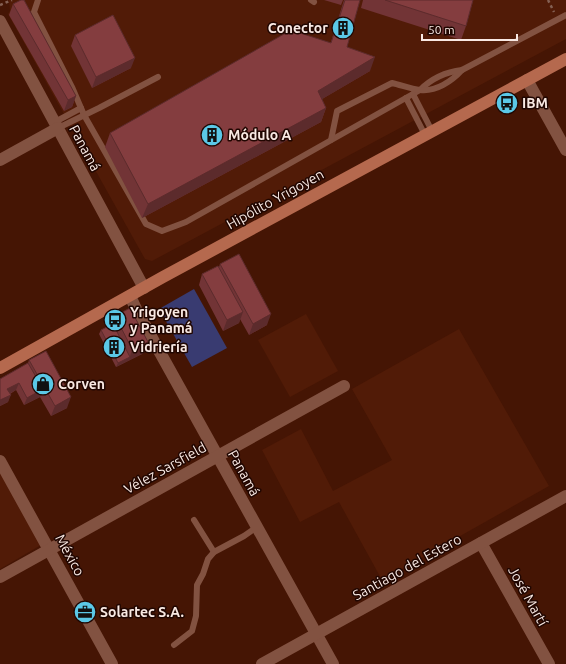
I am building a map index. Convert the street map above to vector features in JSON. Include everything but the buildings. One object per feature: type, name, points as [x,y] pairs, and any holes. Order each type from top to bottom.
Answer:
[{"type":"street","name":"Panamá","points":[[0,22],[144,288]]},
{"type":"street","name":"Hipólito Yrigoyen","points":[[0,368],[144,288],[566,59]]},
{"type":"street","points":[[527,80],[566,150]]},
{"type":"street","points":[[0,160],[56,125]]},
{"type":"street","name":"Panamá","points":[[130,296],[333,664]]},
{"type":"street","name":"Vélez Sarsfield","points":[[0,577],[344,386]]},
{"type":"street","name":"México","points":[[0,461],[112,664]]},
{"type":"street","name":"Santiago del Estero","points":[[262,664],[566,496]]},
{"type":"street","name":"José Martí","points":[[481,543],[549,664]]},
{"type":"lane","points":[[38,0],[34,12],[84,115],[146,224],[162,231],[186,222],[420,90],[434,78],[450,71],[462,70]]},
{"type":"lane","points":[[331,140],[337,111],[392,83],[420,90],[430,90],[438,87],[454,78],[462,70],[566,15]]},
{"type":"lane","points":[[56,125],[84,115],[158,77]]},
{"type":"lane","points":[[413,94],[429,133]]},
{"type":"lane","points":[[406,98],[429,133]]},
{"type":"lane","points":[[56,125],[81,108]]},
{"type":"lane","points":[[194,520],[214,552]]},
{"type":"lane","points":[[174,645],[192,631],[196,616],[198,585],[208,559],[214,552],[244,536],[257,527]]},
{"type":"path","points":[[0,5],[12,0]]},
{"type":"shaded area","points":[[9,0],[566,0],[566,39],[152,261],[145,259],[8,14],[10,11]]},
{"type":"shaded area","points":[[194,289],[227,348],[192,367],[159,309]]},
{"type":"shaded area","points":[[306,314],[338,371],[290,397],[258,340]]},
{"type":"shaded area","points":[[459,329],[549,486],[382,580],[339,502],[300,522],[262,450],[301,429],[333,491],[392,460],[352,389]]},
{"type":"shaded area","points":[[0,468],[41,545],[0,569]]},
{"type":"place","name":"Conector","points":[[343,28]]},
{"type":"place","name":"IBM","points":[[507,103]]},
{"type":"place","name":"Módulo A","points":[[212,135]]},
{"type":"place","name":"Yrigoyen y Panamá","points":[[115,320]]},
{"type":"place","name":"Vidriería","points":[[114,347]]},
{"type":"place","name":"Corven","points":[[43,384]]},
{"type":"place","name":"Solartec S.A.","points":[[85,612]]}]
